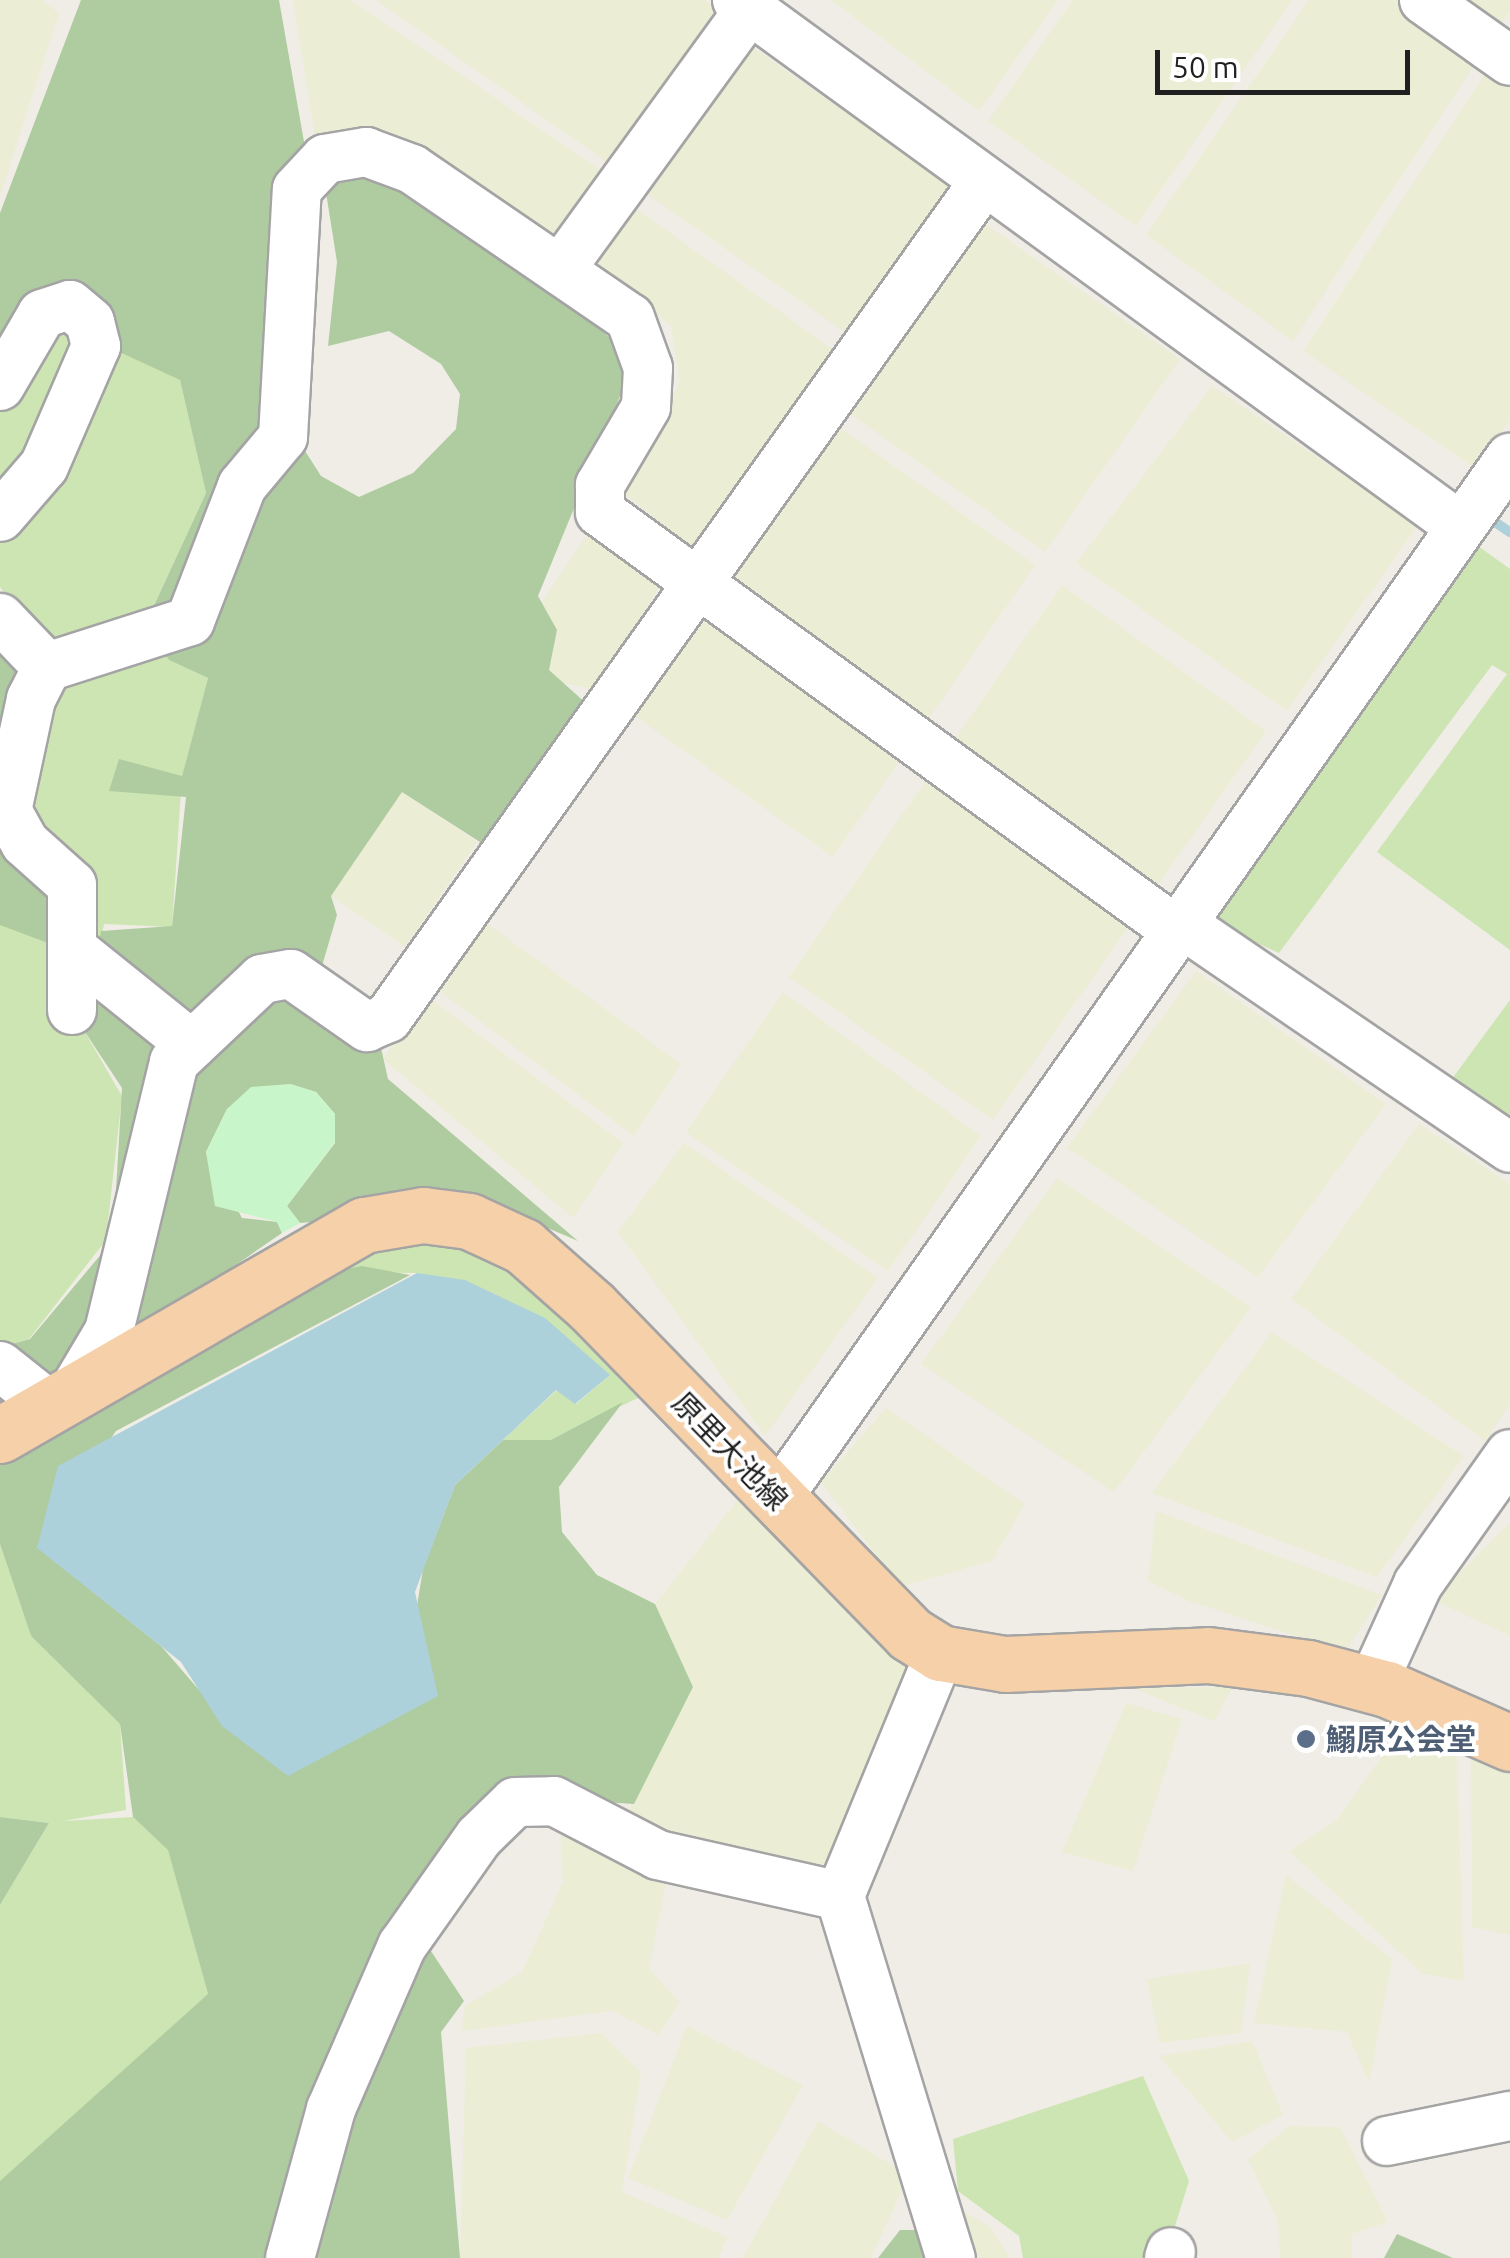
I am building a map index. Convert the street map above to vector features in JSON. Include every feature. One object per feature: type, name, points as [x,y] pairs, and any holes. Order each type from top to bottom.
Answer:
[{"type":"main road","name":"原里大池線","points":[[0,1436],[364,1226],[423,1215],[469,1221],[523,1246],[592,1307],[776,1500],[940,1653]]},
{"type":"main road","points":[[940,1653],[1005,1664],[1208,1655],[1372,1686],[1510,1743]]},
{"type":"street","points":[[1424,0],[1510,61]]},
{"type":"street","points":[[560,270],[743,5],[1461,527]]},
{"type":"street","points":[[47,667],[190,622],[242,486],[283,437],[289,224],[297,189],[325,159],[366,152],[412,169],[630,318],[648,368],[646,407],[600,485],[600,512],[692,585],[1180,927],[1510,1148]]},
{"type":"street","points":[[0,1366],[62,1398],[109,1331],[174,1062],[262,979],[291,974],[367,1027],[388,1018],[692,585],[983,183]]},
{"type":"street","points":[[0,386],[42,314],[70,305],[90,322],[96,346],[44,466],[0,517]]},
{"type":"street","points":[[776,1500],[1500,472]]},
{"type":"street","points":[[0,618],[47,667]]},
{"type":"street","points":[[47,667],[13,761],[7,811],[25,843],[72,886],[72,1010]]},
{"type":"street","points":[[75,950],[192,1045]]},
{"type":"street","points":[[1372,1686],[1418,1584],[1510,1454]]},
{"type":"street","points":[[940,1653],[840,1896],[951,2258]]},
{"type":"street","points":[[290,2258],[331,2109],[402,1946],[478,1837],[515,1802],[554,1801],[658,1855],[840,1896]]},
{"type":"street","points":[[1387,2140],[1510,2116]]},
{"type":"green space","points":[[0,0],[41,0],[59,13],[0,196]]},
{"type":"green space","points":[[81,0],[279,0],[318,221],[300,443],[321,476],[359,497],[413,473],[456,429],[460,394],[441,364],[389,331],[328,346],[337,262],[324,180],[361,167],[551,284],[612,340],[627,379],[538,596],[557,630],[549,670],[588,705],[494,851],[402,792],[331,896],[337,915],[319,976],[373,1012],[388,1079],[578,1241],[515,1214],[453,1210],[300,1223],[287,1206],[335,1143],[335,1114],[316,1092],[290,1084],[227,1109],[206,1152],[242,1218],[277,1222],[282,1233],[0,1428],[0,1347],[30,1339],[113,1240],[122,1088],[83,1029],[101,931],[172,926],[186,797],[109,791],[119,759],[182,776],[208,678],[169,660],[145,625],[206,493],[180,380],[113,349],[89,305],[0,360],[0,213]]},
{"type":"green space","points":[[293,0],[351,0],[608,175],[557,250],[316,144]]},
{"type":"green space","points":[[376,0],[705,0],[722,15],[611,165]]},
{"type":"green space","points":[[831,0],[1058,0],[979,111]]},
{"type":"green space","points":[[1073,0],[1292,0],[1136,226],[988,121]]},
{"type":"green space","points":[[1309,0],[1510,0],[1510,11],[1293,341],[1146,235]]},
{"type":"green space","points":[[1510,36],[1510,420],[1476,469],[1303,351]]},
{"type":"green space","points":[[750,45],[955,190],[849,335],[644,192]]},
{"type":"green space","points":[[634,207],[835,351],[697,551],[617,488],[680,382],[671,326],[596,267]]},
{"type":"green space","points":[[981,221],[1180,359],[1045,552],[849,413]]},
{"type":"green space","points":[[36,305],[180,380],[206,493],[145,625],[47,659],[0,587],[0,360]]},
{"type":"green space","points":[[1212,386],[1418,525],[1287,711],[1076,563]]},
{"type":"green space","points":[[837,426],[1035,565],[833,857],[628,711]]},
{"type":"green space","points":[[591,529],[662,582],[597,691],[551,680],[517,639]]},
{"type":"green space","points":[[1478,546],[1510,569],[1510,950],[1377,852],[1507,674],[1492,665],[1279,953],[1210,922]]},
{"type":"green space","points":[[1062,585],[1266,731],[993,1120],[789,977]]},
{"type":"green space","points":[[0,631],[36,676],[0,780]]},
{"type":"green space","points":[[154,634],[169,660],[208,678],[182,776],[172,927],[104,924],[83,1029],[122,1096],[106,1240],[29,1339],[0,1347],[0,825],[50,671]]},
{"type":"green space","points":[[402,791],[477,842],[405,947],[331,896]]},
{"type":"green space","points":[[0,825],[66,886],[56,946],[0,925]]},
{"type":"green space","points":[[485,922],[681,1064],[634,1136],[434,987]]},
{"type":"green space","points":[[1196,971],[1386,1104],[1258,1277],[1067,1148]]},
{"type":"green space","points":[[783,992],[981,1136],[888,1271],[686,1132]]},
{"type":"green space","points":[[427,996],[623,1143],[573,1218],[383,1059]]},
{"type":"green space","points":[[1510,1000],[1510,1139],[1446,1087]]},
{"type":"green space","points":[[290,1084],[316,1092],[335,1114],[335,1142],[287,1206],[300,1223],[282,1233],[277,1222],[215,1206],[206,1152],[227,1109],[251,1087]]},
{"type":"green space","points":[[1419,1124],[1510,1184],[1510,1404],[1485,1441],[1291,1299]]},
{"type":"green space","points":[[684,1143],[878,1278],[765,1436],[618,1232]]},
{"type":"green space","points":[[1057,1178],[1251,1307],[1114,1492],[921,1364]]},
{"type":"green space","points":[[465,1221],[644,1395],[551,1440],[503,1440],[557,1390],[576,1404],[610,1375],[417,1273],[330,1272],[364,1225]]},
{"type":"green space","points":[[362,1266],[410,1275],[116,1431],[37,1547],[162,1647],[199,1690],[405,1679],[423,1569],[455,1485],[503,1440],[551,1440],[623,1402],[559,1487],[562,1532],[597,1575],[655,1604],[693,1687],[634,1804],[514,1796],[425,1942],[464,2001],[441,2032],[460,2258],[0,2258],[0,2181],[208,1994],[168,1850],[133,1817],[120,1724],[31,1636],[0,1544],[0,1448],[330,1272]]},
{"type":"green space","points":[[1272,1332],[1464,1456],[1377,1577],[1152,1493]]},
{"type":"green space","points":[[886,1408],[1025,1504],[992,1561],[900,1587],[821,1482]]},
{"type":"green space","points":[[744,1492],[923,1661],[832,1884],[621,1825],[693,1687],[655,1604]]},
{"type":"green space","points":[[1156,1511],[1382,1595],[1345,1652],[1189,1601],[1148,1581]]},
{"type":"green space","points":[[1510,1522],[1510,1636],[1433,1600]]},
{"type":"green space","points":[[0,1544],[31,1636],[120,1724],[126,1810],[63,1821],[133,1817],[168,1849],[208,1994],[443,1707],[0,2258],[0,1905],[49,1823],[0,1817]]},
{"type":"green space","points":[[1233,1687],[1214,1721],[1132,1688]]},
{"type":"green space","points":[[1126,1703],[1182,1719],[1133,1871],[1062,1852]]},
{"type":"green space","points":[[1405,1724],[1457,1756],[1464,1981],[1423,1974],[1289,1851],[1336,1821]]},
{"type":"green space","points":[[1471,1756],[1510,1773],[1510,1935],[1472,1927]]},
{"type":"green space","points":[[0,1817],[49,1823],[0,1905]]},
{"type":"green space","points":[[561,1835],[667,1877],[649,1969],[680,2002],[659,2035],[612,2011],[462,2031],[465,2006],[522,1972],[563,1882]]},
{"type":"green space","points":[[1286,1875],[1392,1959],[1369,2083],[1347,2032],[1254,2023]]},
{"type":"green space","points":[[1250,1963],[1241,2033],[1160,2043],[1147,1979]]},
{"type":"green space","points":[[687,2026],[803,2085],[727,2220],[628,2178]]},
{"type":"green space","points":[[601,2033],[641,2072],[622,2192],[728,2237],[718,2258],[460,2258],[466,2048]]},
{"type":"green space","points":[[1252,2041],[1283,2115],[1232,2142],[1159,2056]]},
{"type":"green space","points":[[1143,2076],[1189,2181],[1165,2258],[1023,2258],[1019,2236],[958,2191],[953,2139]]},
{"type":"green space","points":[[818,2121],[909,2175],[871,2258],[743,2258]]},
{"type":"green space","points":[[1289,2126],[1340,2127],[1388,2222],[1352,2234],[1352,2258],[1280,2258],[1278,2221],[1248,2160]]},
{"type":"green space","points":[[943,2199],[990,2227],[1010,2258],[958,2258]]},
{"type":"green space","points":[[900,2230],[917,2230],[932,2258],[878,2258]]},
{"type":"green space","points":[[1397,2234],[1453,2258],[1384,2258]]},
{"type":"water","points":[[417,1273],[465,1280],[545,1318],[610,1375],[575,1404],[556,1390],[455,1485],[415,1592],[438,1696],[288,1776],[222,1726],[181,1662],[37,1548],[58,1466]]},
{"type":"waterway","points":[[1486,516],[1510,532]]},
{"type":"place","name":"鰯原公会堂","points":[[1306,1739]]}]
